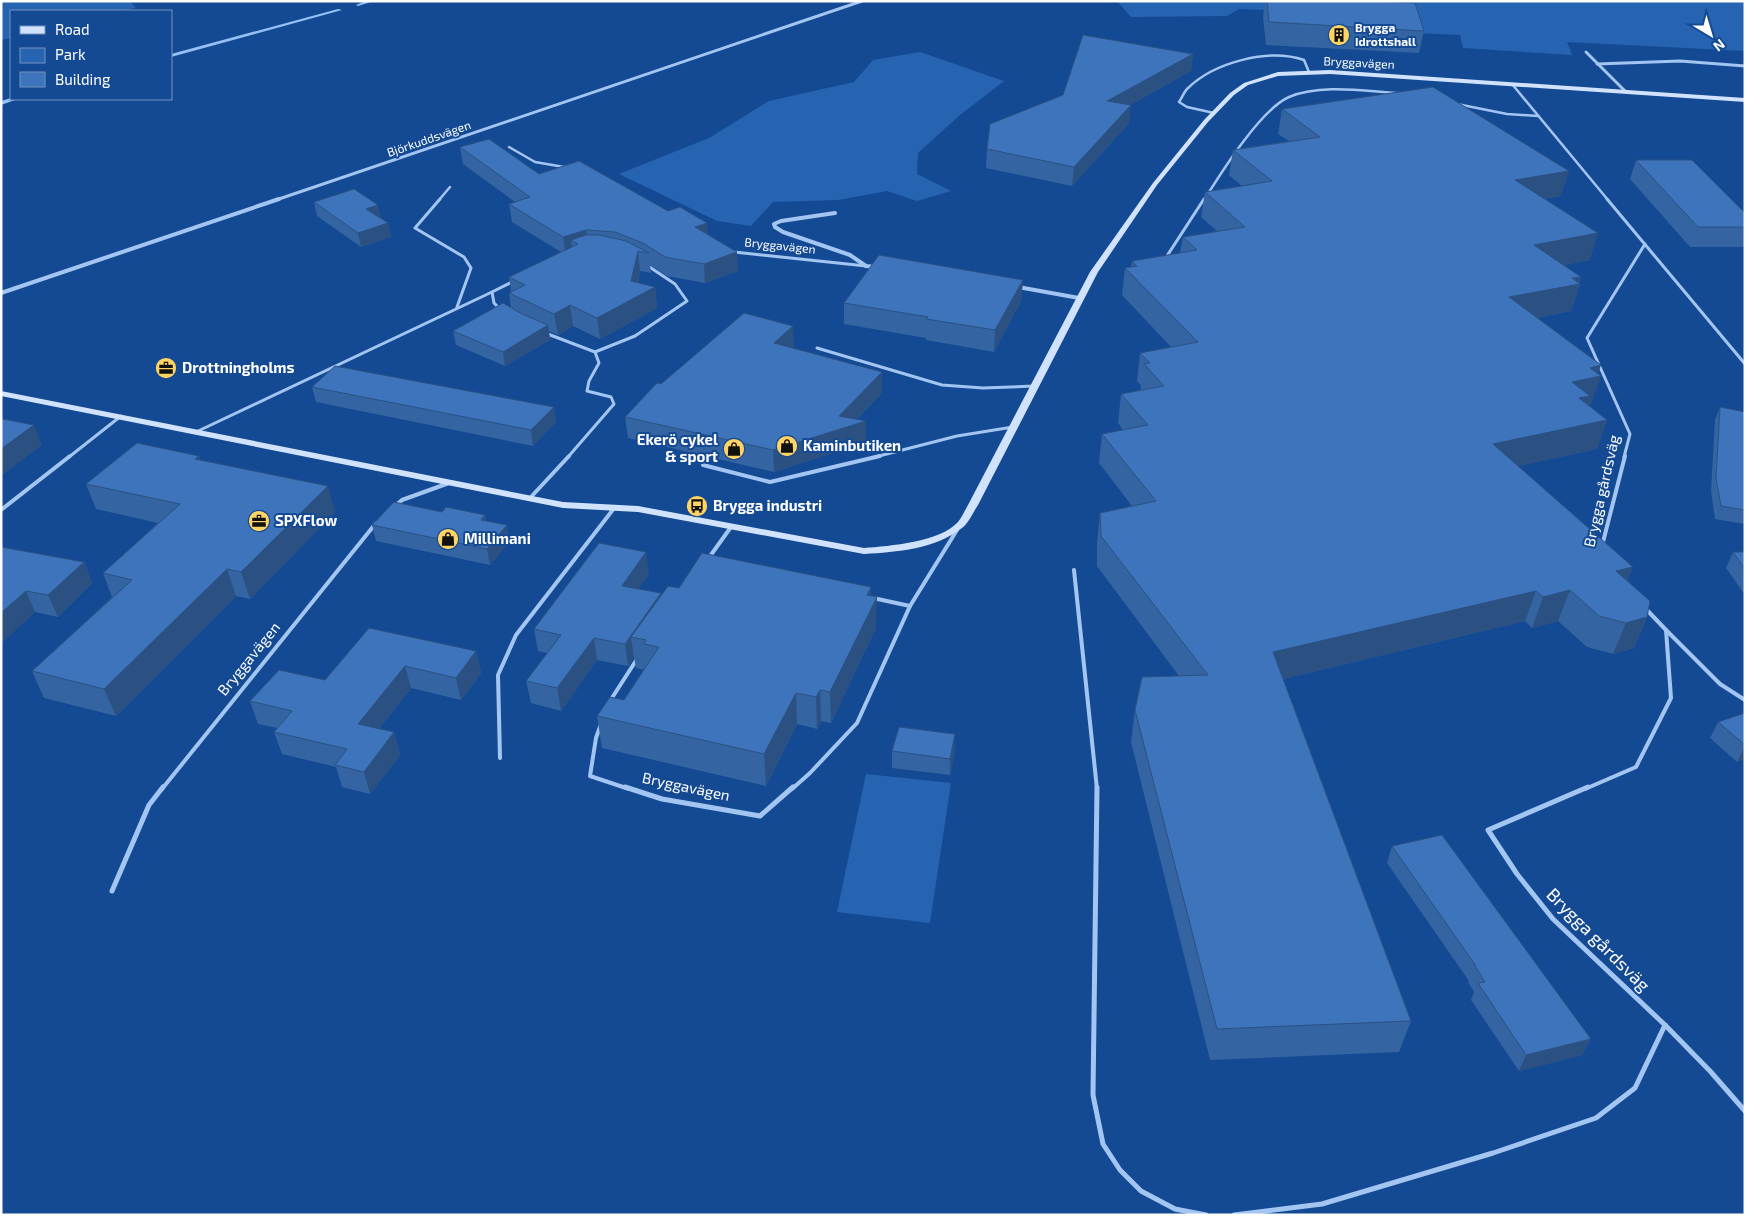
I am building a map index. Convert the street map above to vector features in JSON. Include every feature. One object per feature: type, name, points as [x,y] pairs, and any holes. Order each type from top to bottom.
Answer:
[{"type":"main road","name":"Bryggavägen","points":[[1,393],[563,505],[638,508],[864,551],[895,549],[940,537],[960,525],[973,505],[1094,272],[1155,184],[1214,113],[1232,94],[1246,84],[1278,74],[1309,72],[1366,73],[1745,100]]},
{"type":"street","name":"Björkuddsvägen","points":[[1,293],[862,1]]},
{"type":"street","points":[[1586,52],[1624,91]]},
{"type":"street","points":[[1597,64],[1680,61],[1745,66]]},
{"type":"street","name":"Bryggavägen","points":[[835,213],[781,221],[774,224],[775,228],[783,232],[850,256],[866,266],[886,268]]},
{"type":"street","points":[[1012,286],[1079,298]]},
{"type":"lane","points":[[1214,113],[1187,107],[1179,102],[1186,90],[1225,65],[1262,56],[1295,55],[1304,60],[1309,72]]},
{"type":"lane","points":[[1512,84],[1745,364]]},
{"type":"lane","points":[[1163,263],[1240,146],[1275,106],[1292,96],[1323,91],[1355,90],[1398,94]]},
{"type":"lane","points":[[1455,103],[1507,114],[1538,116]]},
{"type":"lane","points":[[509,147],[549,167],[566,167]]},
{"type":"lane","points":[[450,187],[415,228],[464,257],[471,268],[457,307]]},
{"type":"lane","name":"Brygga gårdsväg","points":[[1602,549],[1630,434],[1587,338],[1645,244]]},
{"type":"lane","name":"Bryggavägen","points":[[733,252],[766,257],[866,266]]},
{"type":"lane","points":[[541,331],[595,352],[635,336],[687,301],[675,284],[643,264]]},
{"type":"lane","points":[[196,432],[519,279]]},
{"type":"lane","points":[[492,292],[494,303],[505,314]]},
{"type":"lane","points":[[817,348],[942,385],[983,388],[1034,386]]},
{"type":"lane","points":[[530,498],[600,422],[614,404],[611,397],[586,391],[589,381],[600,363],[595,352]]},
{"type":"lane","points":[[1,510],[121,416]]},
{"type":"lane","points":[[703,465],[770,482],[957,436],[1013,427]]},
{"type":"lane","points":[[395,506],[402,500],[449,483]]},
{"type":"lane","points":[[500,758],[498,675],[516,635],[615,507]]},
{"type":"lane","name":"Bryggavägen","points":[[112,892],[149,805],[368,531],[382,519]]},
{"type":"lane","name":"Bryggavägen","points":[[602,721],[596,738],[590,776],[662,799],[760,816],[810,773],[857,723],[910,606],[960,525]]},
{"type":"lane","points":[[715,565],[705,563],[731,527]]},
{"type":"lane","points":[[1074,570],[1097,787],[1092,1095],[1103,1144],[1120,1170],[1141,1191],[1176,1209],[1206,1215]]},
{"type":"lane","points":[[871,598],[910,606]]},
{"type":"lane","points":[[1639,601],[1720,684],[1745,700]]},
{"type":"lane","name":"Brygga gårdsväg","points":[[1666,630],[1671,698],[1636,767],[1488,830],[1518,874],[1553,919],[1665,1025],[1710,1071],[1745,1111]]},
{"type":"lane","points":[[609,704],[612,695],[639,656]]},
{"type":"lane","points":[[1234,1215],[1322,1204],[1493,1153],[1596,1118],[1635,1088],[1665,1025]]},
{"type":"green space","points":[[1,1],[130,1],[136,8],[126,10],[10,10],[10,38],[1,40]]},
{"type":"green space","points":[[1117,1],[1745,1],[1745,51],[1567,42],[1572,55],[1463,48],[1460,35],[1417,33],[1288,11],[1239,9],[1227,16],[1131,17]]},
{"type":"green space","points":[[920,52],[1004,81],[960,115],[918,153],[917,174],[951,191],[917,201],[887,191],[838,200],[773,202],[751,226],[717,221],[619,174],[709,138],[769,101],[854,82],[873,60]]},
{"type":"green space","points":[[866,774],[951,783],[930,923],[837,912]]},
{"type":"building","points":[[1267,1],[1415,3],[1424,31],[1269,22]]},
{"type":"building","points":[[1083,35],[1193,54],[1107,101],[1131,105],[1074,167],[987,149],[990,124],[1063,95]]},
{"type":"building","points":[[1433,87],[1569,171],[1515,180],[1598,233],[1534,245],[1581,277],[1572,278],[1580,284],[1509,297],[1601,365],[1590,368],[1601,376],[1572,382],[1590,396],[1579,398],[1607,420],[1493,444],[1633,567],[1616,571],[1650,601],[1647,617],[1626,623],[1599,616],[1570,590],[1543,597],[1536,591],[1273,652],[1411,1021],[1217,1029],[1135,710],[1142,677],[1208,675],[1101,536],[1100,513],[1156,501],[1102,434],[1148,425],[1121,394],[1164,386],[1144,364],[1150,363],[1140,353],[1198,342],[1125,268],[1137,266],[1132,261],[1197,250],[1183,237],[1245,227],[1205,192],[1272,181],[1233,150],[1320,137],[1282,109]]},
{"type":"building","points":[[489,139],[539,174],[579,161],[668,211],[680,207],[707,223],[695,227],[737,252],[704,264],[665,257],[643,243],[615,232],[586,230],[563,237],[509,204],[530,197],[460,147]]},
{"type":"building","points":[[1636,160],[1692,160],[1745,213],[1745,227],[1698,227]]},
{"type":"building","points":[[354,189],[378,205],[366,209],[388,223],[358,233],[314,202]]},
{"type":"building","points":[[586,235],[599,235],[626,241],[649,253],[638,251],[631,281],[655,287],[597,318],[570,305],[554,314],[509,293],[525,285],[509,277],[578,244],[571,240]]},
{"type":"building","points":[[879,255],[1023,280],[995,330],[844,303]]},
{"type":"building","points":[[503,303],[522,314],[548,325],[503,352],[453,331]]},
{"type":"building","points":[[744,313],[793,326],[774,343],[882,372],[839,416],[866,421],[773,450],[625,417],[657,383],[661,384]]},
{"type":"building","points":[[335,366],[554,407],[531,430],[312,387]]},
{"type":"building","points":[[1720,407],[1745,412],[1745,510],[1721,506],[1716,478]]},
{"type":"building","points":[[3,419],[34,425],[1,449],[1,421]]},
{"type":"building","points":[[137,443],[199,456],[195,459],[328,486],[241,572],[227,569],[104,689],[32,671],[132,580],[103,573],[180,504],[86,484]]},
{"type":"building","points":[[394,502],[442,512],[446,507],[485,515],[481,520],[507,525],[487,549],[372,525]]},
{"type":"building","points":[[599,543],[646,552],[622,586],[661,593],[625,644],[594,638],[557,688],[526,681],[561,635],[534,629]]},
{"type":"building","points":[[1,547],[84,562],[48,595],[26,591],[1,613]]},
{"type":"building","points":[[1733,552],[1745,552],[1745,569]]},
{"type":"building","points":[[702,553],[871,587],[867,595],[877,597],[830,692],[820,690],[816,697],[796,693],[764,754],[597,716],[610,697],[624,700],[659,647],[644,644],[646,640],[631,637],[668,586],[679,588]]},
{"type":"building","points":[[369,628],[476,651],[456,678],[405,666],[358,724],[394,732],[364,772],[335,765],[347,749],[274,732],[292,711],[250,701],[279,670],[325,680]]},
{"type":"building","points":[[1745,713],[1745,745],[1718,722]]},
{"type":"building","points":[[899,727],[955,734],[950,759],[892,751]]},
{"type":"building","points":[[1442,835],[1591,1039],[1526,1055],[1478,983],[1485,982],[1476,966],[1392,846]]},
{"type":"waterway","points":[[358,5],[372,1]]},
{"type":"waterway","points":[[172,56],[340,10]]},
{"type":"waterway","points":[[1,103],[12,100]]},
{"type":"place","name":"Brygga Idrottshall","points":[[1339,35]]},
{"type":"place","name":"Drottningholms","points":[[166,368]]},
{"type":"place","name":"Kaminbutiken","points":[[787,446]]},
{"type":"place","name":"Ekerö cykel & sport","points":[[734,449]]},
{"type":"place","name":"Brygga industri","points":[[697,506]]},
{"type":"place","name":"SPXFlow","points":[[259,521]]},
{"type":"place","name":"Millimani","points":[[448,539]]}]
